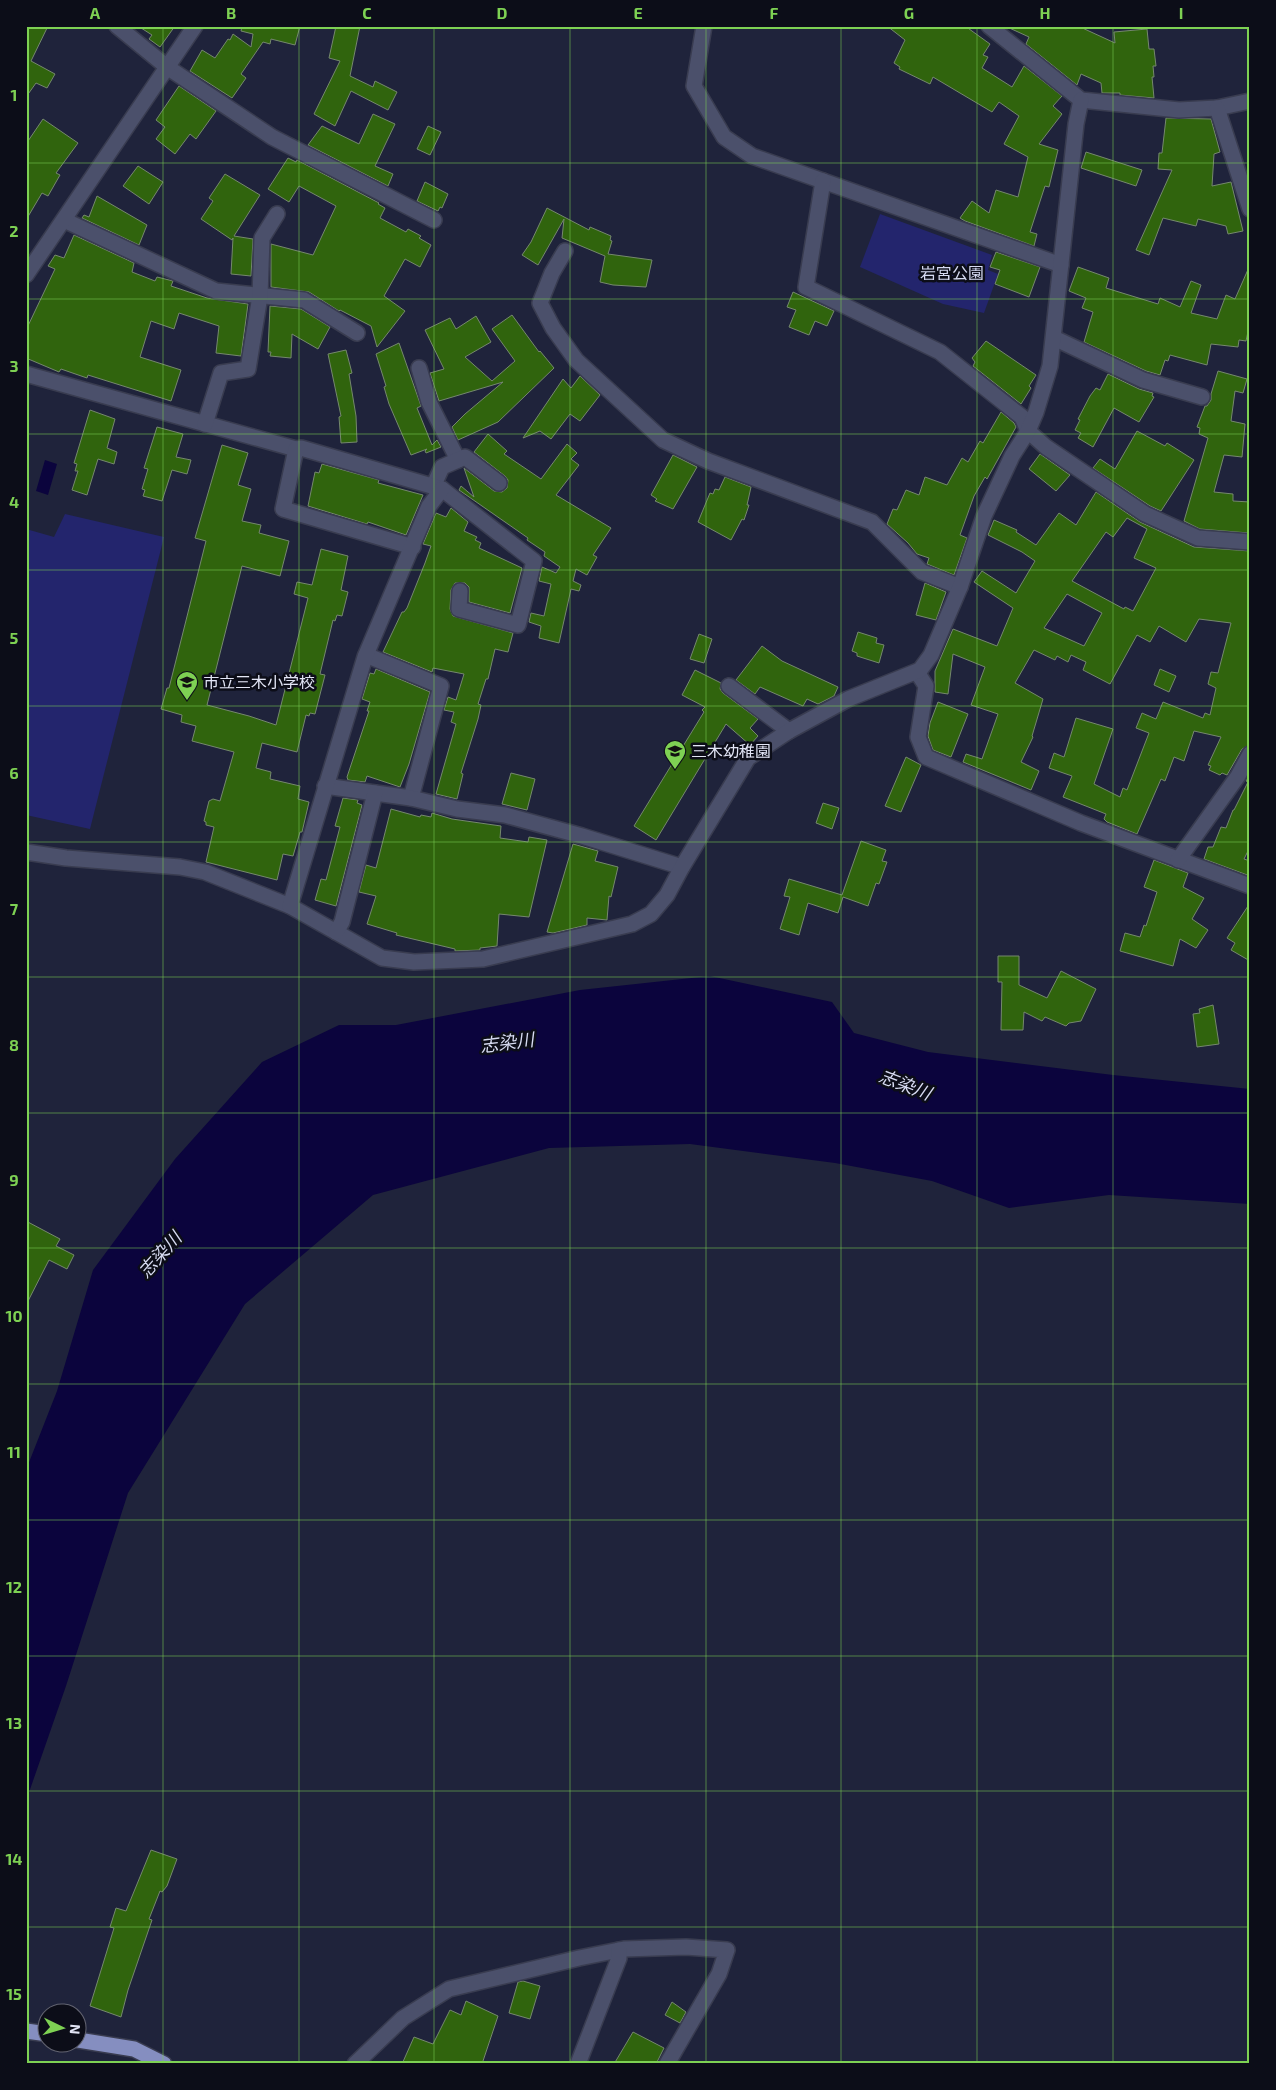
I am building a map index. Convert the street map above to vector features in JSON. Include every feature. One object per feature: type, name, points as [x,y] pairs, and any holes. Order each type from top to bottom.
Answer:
[{"type":"main road","points":[[88,2042],[134,2050],[164,2064]]},
{"type":"street","points":[[116,26],[167,67],[272,137],[434,220]]},
{"type":"street","points":[[26,275],[195,26]]},
{"type":"street","points":[[704,26],[694,86],[724,137],[752,156],[1061,265]]},
{"type":"street","points":[[989,26],[1081,100],[1179,110],[1217,108],[1250,101]]},
{"type":"street","points":[[26,852],[66,858],[180,867],[205,872],[290,906],[382,958],[417,962],[483,959],[632,924],[651,914],[667,895],[748,758],[789,731],[848,698],[917,672],[931,655],[960,587],[984,516],[1012,456],[1028,431],[1036,412],[1050,366],[1076,124],[1081,100]]},
{"type":"street","points":[[1217,108],[1250,209]]},
{"type":"street","points":[[823,181],[806,287],[940,352],[1022,417],[1028,431],[1046,447],[1145,514],[1198,538],[1250,542]]},
{"type":"street","points":[[205,424],[221,373],[248,369],[260,296],[262,238],[277,214]]},
{"type":"street","points":[[64,220],[216,291],[304,300],[357,333]]},
{"type":"street","points":[[565,251],[552,273],[540,303],[554,328],[576,360],[663,440],[708,461],[872,522],[922,572],[960,587]]},
{"type":"street","points":[[1054,338],[1143,380],[1202,397]]},
{"type":"street","points":[[419,368],[430,402],[458,460]]},
{"type":"street","points":[[26,374],[296,449],[301,448],[438,488],[534,561],[518,625],[459,609],[460,591]]},
{"type":"street","points":[[296,449],[282,509],[413,547]]},
{"type":"street","points":[[290,906],[366,655],[438,488],[442,467],[465,456],[499,483]]},
{"type":"street","points":[[366,655],[442,686],[411,798]]},
{"type":"street","points":[[917,672],[926,686],[918,737],[926,757],[1081,823],[1250,886]]},
{"type":"street","points":[[729,686],[789,731]]},
{"type":"street","points":[[1178,860],[1238,776],[1250,754]]},
{"type":"street","points":[[325,786],[411,798],[457,809],[506,815],[682,867]]},
{"type":"street","points":[[336,932],[342,922],[375,793]]},
{"type":"street","points":[[355,2064],[403,2018],[450,1989],[619,1950],[686,1947],[727,1950],[719,1974],[667,2064]]},
{"type":"street","points":[[578,2064],[619,1958],[619,1950]]},
{"type":"green space","name":"岩宮公園","points":[[880,214],[992,255],[988,270],[998,274],[984,313],[943,304],[860,267]]},
{"type":"green space","points":[[65,514],[164,537],[90,829],[26,815],[26,529],[54,537]]},
{"type":"water","points":[[45,460],[57,464],[48,495],[36,491]]},
{"type":"water","name":"志染川","points":[[710,976],[832,1002],[854,1033],[928,1052],[1113,1075],[1250,1089],[1250,1204],[1109,1195],[1009,1208],[932,1181],[835,1163],[690,1144],[549,1148],[373,1195],[245,1304],[128,1493],[66,1686],[26,1801],[26,1470],[57,1391],[93,1270],[175,1159],[262,1062],[339,1025],[396,1025],[580,990]]},
{"type":"building","points":[[26,26],[48,26],[31,61],[55,74],[47,88],[36,83],[26,97]]},
{"type":"building","points":[[138,26],[175,26],[160,47],[149,39],[152,35]]},
{"type":"building","points":[[242,26],[300,26],[295,45],[271,39],[270,44],[263,42],[241,74],[246,78],[232,98],[190,71],[202,50],[215,58],[233,34],[251,47],[253,34],[241,31]]},
{"type":"building","points":[[336,26],[360,26],[350,76],[373,87],[375,81],[397,92],[388,110],[351,91],[335,126],[314,114],[340,61],[329,58]]},
{"type":"building","points":[[887,26],[965,26],[990,44],[983,55],[988,57],[982,68],[1012,87],[1024,66],[1062,96],[1053,106],[1062,114],[1039,144],[1058,150],[1049,187],[1045,186],[1030,232],[1037,234],[1034,246],[960,218],[972,201],[989,213],[996,190],[1018,197],[1028,157],[1004,144],[1019,116],[999,102],[992,112],[933,77],[930,84],[899,69],[900,67],[894,63],[905,40]]},
{"type":"building","points":[[1005,26],[1078,26],[1115,43],[1114,32],[1147,29],[1149,49],[1154,49],[1156,66],[1153,66],[1154,77],[1152,77],[1154,98],[1120,95],[1120,93],[1102,93],[1101,83],[1081,74],[1077,85],[1026,44],[1029,37]]},
{"type":"building","points":[[179,86],[216,111],[196,139],[190,134],[175,154],[156,139],[165,127],[156,120]]},
{"type":"building","points":[[373,114],[395,124],[375,166],[393,174],[388,186],[308,145],[322,126],[359,144]]},
{"type":"building","points":[[1166,118],[1211,119],[1220,152],[1214,154],[1212,186],[1231,182],[1243,231],[1228,234],[1226,226],[1198,219],[1196,226],[1163,218],[1149,255],[1136,250],[1172,170],[1158,169]]},
{"type":"building","points":[[43,119],[78,143],[56,173],[60,175],[48,196],[42,193],[26,220],[26,144]]},
{"type":"building","points":[[428,126],[441,132],[430,155],[417,149]]},
{"type":"building","points":[[1086,152],[1142,170],[1136,186],[1081,168]]},
{"type":"building","points":[[288,158],[296,162],[297,160],[379,203],[385,208],[380,218],[406,232],[408,229],[421,236],[419,238],[431,245],[420,267],[405,259],[384,296],[405,311],[377,347],[371,326],[339,311],[309,292],[271,287],[271,244],[313,255],[336,206],[299,186],[289,202],[268,189]]},
{"type":"building","points":[[138,166],[163,182],[149,204],[123,186]]},
{"type":"building","points":[[225,174],[260,195],[234,236],[253,239],[251,276],[231,274],[233,238],[232,240],[201,219],[213,201],[209,198]]},
{"type":"building","points":[[425,182],[448,194],[442,208],[440,207],[438,211],[417,201]]},
{"type":"building","points":[[97,196],[147,225],[139,245],[82,218],[84,215],[89,217]]},
{"type":"building","points":[[547,208],[589,230],[590,227],[611,236],[610,240],[612,241],[608,254],[652,260],[646,287],[613,285],[600,282],[605,256],[562,238],[564,219],[538,265],[522,255],[531,242]]},
{"type":"building","points":[[74,235],[134,263],[132,272],[155,281],[157,277],[173,281],[171,286],[207,298],[248,304],[241,356],[216,353],[219,326],[179,313],[174,329],[151,321],[140,357],[181,370],[171,401],[88,375],[87,378],[61,369],[59,372],[26,358],[26,330],[55,269],[48,266],[55,255],[64,258]]},
{"type":"building","points":[[996,252],[1040,267],[1029,297],[995,284],[1000,270],[990,267]]},
{"type":"building","points":[[1250,265],[1250,322],[1246,341],[1239,340],[1238,347],[1211,344],[1207,365],[1170,355],[1168,361],[1165,360],[1160,375],[1146,371],[1084,342],[1093,312],[1082,308],[1086,298],[1069,291],[1078,267],[1109,278],[1106,288],[1158,304],[1160,298],[1180,307],[1191,281],[1201,285],[1191,313],[1217,319],[1226,295],[1235,299]]},
{"type":"building","points":[[793,292],[834,311],[827,326],[815,321],[809,335],[789,327],[796,310],[787,307]]},
{"type":"building","points":[[270,306],[301,309],[330,327],[318,349],[292,334],[291,358],[270,356],[271,352],[268,352]]},
{"type":"building","points":[[512,315],[539,352],[554,368],[498,422],[458,440],[452,427],[503,382],[439,401],[430,373],[444,369],[425,330],[450,318],[456,329],[476,316],[491,342],[465,357],[492,381],[515,361],[492,329]]},
{"type":"building","points":[[986,341],[1036,375],[1029,386],[1031,388],[1021,404],[973,366],[975,362],[972,358]]},
{"type":"building","points":[[399,343],[421,406],[417,408],[432,445],[437,440],[441,447],[426,453],[427,449],[411,455],[389,404],[384,387],[386,386],[376,354]]},
{"type":"building","points":[[346,350],[352,373],[349,374],[356,416],[357,442],[341,443],[339,417],[341,416],[328,354]]},
{"type":"building","points":[[1218,371],[1247,379],[1243,393],[1235,391],[1231,421],[1245,424],[1242,457],[1224,455],[1214,492],[1233,494],[1233,501],[1250,502],[1249,533],[1200,529],[1184,521],[1208,438],[1199,434],[1200,428],[1197,427],[1205,406],[1211,400]]},
{"type":"building","points":[[1108,374],[1139,389],[1153,393],[1152,396],[1154,397],[1139,422],[1114,408],[1093,447],[1078,438],[1081,433],[1075,430],[1080,420],[1078,419],[1090,396],[1096,388],[1100,390]]},
{"type":"building","points":[[580,376],[600,395],[580,421],[570,414],[551,439],[540,431],[523,438],[563,379],[571,388]]},
{"type":"building","points":[[90,410],[115,419],[107,448],[117,452],[114,464],[98,459],[87,495],[72,490],[78,471],[75,471],[77,464],[74,463]]},
{"type":"building","points":[[1001,412],[1016,427],[987,479],[985,477],[974,496],[960,535],[967,538],[954,575],[927,564],[929,558],[917,554],[887,524],[893,509],[897,510],[906,490],[919,495],[925,477],[947,485],[962,458],[968,462],[980,441],[983,443]]},
{"type":"building","points":[[157,427],[183,434],[176,457],[191,460],[187,474],[172,470],[162,501],[143,496],[145,490],[142,489],[148,469],[144,468]]},
{"type":"building","points":[[1137,431],[1165,446],[1167,443],[1194,460],[1161,511],[1150,506],[1093,468],[1100,459],[1115,469]]},
{"type":"building","points":[[488,434],[507,451],[504,454],[541,479],[567,444],[577,453],[571,459],[579,465],[556,495],[611,528],[593,555],[597,557],[587,575],[576,569],[573,581],[581,585],[579,591],[571,589],[559,643],[539,638],[541,626],[529,622],[531,613],[544,616],[551,584],[539,581],[542,567],[556,573],[560,567],[544,556],[545,552],[527,540],[528,538],[459,490],[461,486],[474,497],[464,468],[494,491],[502,492],[507,488],[508,480],[505,476],[474,452]]},
{"type":"building","points":[[222,445],[248,453],[238,485],[251,489],[242,521],[261,525],[259,533],[289,541],[280,576],[242,566],[207,705],[276,725],[308,598],[294,594],[297,582],[312,585],[321,549],[348,556],[341,590],[348,592],[342,616],[337,615],[335,621],[333,620],[320,674],[325,675],[315,714],[310,713],[309,716],[306,715],[297,752],[262,743],[256,768],[271,772],[270,779],[300,786],[298,799],[309,802],[302,832],[300,832],[293,856],[283,854],[277,880],[206,862],[214,827],[206,825],[204,821],[209,801],[213,799],[220,801],[234,752],[192,741],[196,726],[181,722],[182,715],[161,709],[167,688],[169,688],[206,541],[195,538]]},
{"type":"building","points":[[1040,454],[1070,475],[1056,491],[1029,469]]},
{"type":"building","points":[[673,455],[697,467],[673,509],[655,501],[657,499],[651,495]]},
{"type":"building","points":[[322,464],[379,480],[378,483],[423,495],[406,535],[368,522],[367,524],[308,506],[315,472],[319,473]]},
{"type":"building","points":[[725,477],[751,487],[747,505],[749,505],[744,520],[742,519],[731,540],[698,522],[710,493],[713,494],[715,489],[719,490]]},
{"type":"building","points":[[1096,492],[1140,522],[1194,547],[1250,551],[1250,745],[1242,749],[1227,775],[1222,773],[1220,775],[1209,770],[1211,766],[1208,765],[1221,737],[1194,731],[1184,761],[1174,757],[1165,781],[1161,779],[1137,834],[1107,822],[1104,819],[1106,814],[1063,797],[1072,776],[1049,768],[1054,753],[1064,757],[1076,718],[1113,729],[1094,784],[1120,797],[1123,788],[1127,790],[1149,733],[1136,728],[1142,713],[1156,719],[1163,702],[1203,718],[1205,713],[1210,715],[1216,688],[1208,684],[1211,672],[1218,673],[1231,623],[1199,619],[1186,642],[1159,626],[1150,642],[1137,635],[1110,684],[1083,670],[1086,662],[1071,655],[1068,662],[1057,656],[1055,660],[1034,650],[1015,683],[1043,699],[1033,737],[1021,762],[1039,771],[1031,790],[963,762],[966,754],[982,759],[998,714],[971,705],[985,667],[953,654],[948,694],[935,692],[935,671],[953,629],[997,646],[1013,608],[974,582],[982,571],[1016,593],[1035,561],[1022,552],[988,535],[994,520],[1017,530],[1016,532],[1036,545],[1059,513],[1076,525]],"holes":[[[1127,518],[1147,529],[1134,558],[1156,568],[1133,611],[1125,607],[1124,609],[1072,581],[1106,532],[1113,537]],[[1067,594],[1102,613],[1084,646],[1044,628]]]},
{"type":"building","points":[[451,508],[468,522],[464,531],[477,537],[475,540],[481,543],[479,548],[522,568],[510,613],[469,602],[469,587],[465,583],[455,583],[451,590],[450,609],[453,616],[513,633],[508,652],[495,649],[488,679],[486,679],[478,704],[481,705],[478,719],[461,773],[463,774],[457,799],[436,794],[456,724],[451,722],[454,712],[444,710],[448,697],[456,700],[464,674],[433,668],[432,672],[383,652],[402,612],[407,608],[425,563],[431,546],[423,544],[436,513],[446,517]]},
{"type":"building","points":[[925,583],[946,592],[936,620],[916,615]]},
{"type":"building","points":[[858,632],[877,638],[876,643],[884,645],[879,663],[857,656],[857,653],[852,651]]},
{"type":"building","points":[[699,634],[712,639],[704,663],[690,659]]},
{"type":"building","points":[[762,646],[782,661],[838,687],[834,696],[818,704],[807,699],[803,706],[760,687],[755,694],[736,680]]},
{"type":"building","points":[[376,669],[430,692],[409,764],[400,787],[367,776],[365,782],[348,780],[347,777],[369,711],[367,711],[370,702],[362,699],[370,673],[374,674]]},
{"type":"building","points":[[1160,669],[1176,676],[1169,692],[1154,685]]},
{"type":"building","points":[[695,670],[721,683],[720,689],[723,693],[758,719],[750,728],[758,736],[750,745],[726,724],[656,840],[634,826],[704,712],[702,710],[705,707],[682,695]]},
{"type":"building","points":[[938,702],[968,714],[951,757],[933,750],[928,736],[930,723]]},
{"type":"building","points":[[906,757],[921,765],[901,812],[885,806]]},
{"type":"building","points":[[511,773],[535,779],[527,810],[502,804]]},
{"type":"building","points":[[1250,774],[1250,847],[1244,859],[1250,861],[1250,876],[1204,859],[1208,847],[1213,847],[1221,827],[1226,828]]},
{"type":"building","points":[[343,798],[358,800],[357,803],[362,805],[336,906],[315,900],[321,879],[326,880],[340,827],[335,826]]},
{"type":"building","points":[[823,803],[839,808],[832,829],[816,823]]},
{"type":"building","points":[[391,809],[420,817],[421,815],[431,817],[432,813],[452,819],[501,826],[500,838],[528,842],[529,837],[547,840],[529,917],[499,914],[497,946],[480,948],[480,950],[455,951],[455,949],[396,935],[397,933],[367,924],[376,896],[359,892],[366,865],[376,868]]},
{"type":"building","points":[[861,841],[886,850],[882,861],[887,862],[879,884],[876,883],[868,906],[843,897],[838,913],[808,903],[799,935],[780,929],[790,897],[784,896],[789,879],[842,895]]},
{"type":"building","points":[[573,844],[598,851],[595,861],[618,867],[611,897],[609,896],[607,920],[587,918],[587,925],[553,933],[547,932]]},
{"type":"building","points":[[1154,860],[1188,873],[1183,887],[1204,898],[1192,919],[1208,930],[1196,948],[1180,939],[1173,966],[1120,951],[1125,933],[1140,937],[1144,925],[1146,926],[1157,892],[1144,887]]},
{"type":"building","points":[[1250,903],[1250,961],[1231,950],[1235,943],[1227,938]]},
{"type":"building","points":[[998,956],[1019,956],[1019,985],[1047,998],[1061,971],[1096,989],[1081,1021],[1069,1023],[1066,1026],[1045,1017],[1042,1021],[1024,1012],[1023,1030],[1001,1030],[1002,982],[998,982]]},
{"type":"building","points":[[1213,1005],[1219,1044],[1197,1047],[1193,1014],[1200,1013],[1199,1009]]},
{"type":"building","points":[[26,1221],[60,1239],[56,1246],[74,1255],[67,1269],[49,1260],[26,1305]]},
{"type":"building","points":[[151,1850],[177,1859],[167,1886],[162,1892],[160,1891],[149,1919],[152,1920],[128,1990],[121,2017],[90,2006],[114,1928],[110,1927],[116,1908],[126,1911]]},
{"type":"building","points":[[523,1981],[540,1986],[530,2019],[509,2013],[518,1982]]},
{"type":"building","points":[[466,2001],[498,2016],[482,2064],[402,2064],[414,2037],[433,2044],[450,2010],[461,2015]]},
{"type":"building","points":[[672,2002],[686,2012],[680,2023],[665,2015]]},
{"type":"building","points":[[633,2032],[664,2048],[656,2064],[614,2064]]},
{"type":"place","name":"市立三木小学校","points":[[187,701]]},
{"type":"place","name":"三木幼稚園","points":[[675,770]]}]
